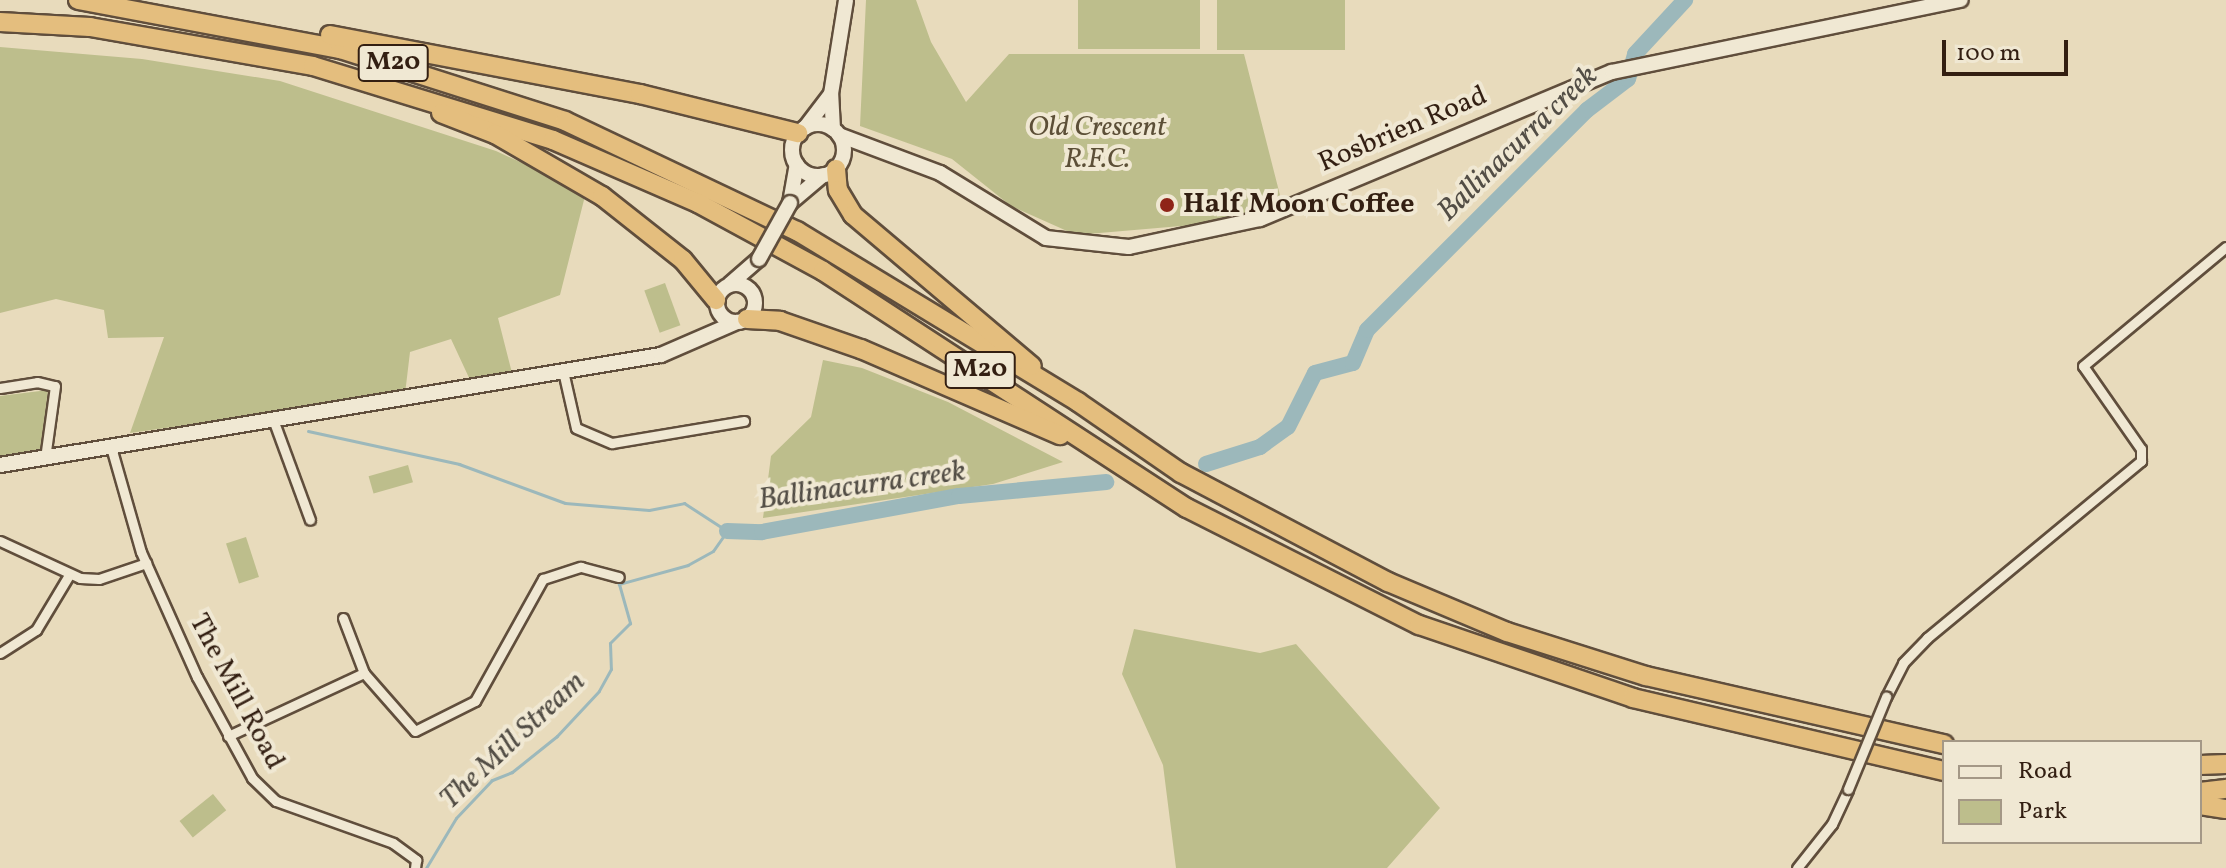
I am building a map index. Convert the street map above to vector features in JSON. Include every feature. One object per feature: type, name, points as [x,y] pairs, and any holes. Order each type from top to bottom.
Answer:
[{"type":"highway","name":"M20","points":[[78,0],[165,5],[508,68],[801,130]]},
{"type":"highway","name":"M20","points":[[106,3],[340,49],[565,121],[797,231],[1078,402],[1181,473],[1273,525],[1463,614],[1646,676],[1942,744]]},
{"type":"highway","name":"M20","points":[[0,22],[127,33],[379,83],[618,167],[861,293],[1091,450],[1303,572],[1419,625],[1633,698],[1942,771]]},
{"type":"highway","name":"M20","points":[[127,33],[378,93],[495,134],[602,196],[683,260],[717,304]]},
{"type":"highway","name":"M20","points":[[834,168],[838,190],[853,215],[1078,402]]},
{"type":"highway","name":"M20","points":[[742,320],[780,321],[861,349],[1091,450]]},
{"type":"highway","points":[[2202,765],[2226,764]]},
{"type":"highway","points":[[2202,792],[2226,789]]},
{"type":"highway","points":[[2202,805],[2226,809]]},
{"type":"street","points":[[834,168],[836,132],[831,94],[846,0]]},
{"type":"street","name":"Rosbrien Road","points":[[836,132],[874,152],[940,173],[1046,238],[1120,248],[1260,219],[1625,70],[1961,0]]},
{"type":"street","points":[[0,465],[274,422],[661,355],[701,339],[742,320],[753,293],[759,259],[790,203],[797,165],[792,149],[801,130],[831,94]]},
{"type":"street","points":[[801,130],[836,132]]},
{"type":"street","points":[[790,203],[834,168],[874,152]]},
{"type":"street","points":[[797,165],[834,168]]},
{"type":"street","points":[[1797,868],[1832,824],[1903,663],[1927,638],[2141,461],[2141,449],[2083,366],[2226,247]]},
{"type":"street","points":[[701,339],[730,284],[759,259]]},
{"type":"street","points":[[730,284],[753,293]]},
{"type":"street","points":[[717,304],[742,320]]},
{"type":"street","points":[[563,371],[576,428],[612,443],[744,421]]},
{"type":"street","points":[[0,388],[37,382],[55,386],[45,458]]},
{"type":"street","points":[[274,422],[310,520]]},
{"type":"street","name":"The Mill Road","points":[[111,447],[146,563],[228,736],[252,778],[276,801],[382,837],[416,860],[415,868]]},
{"type":"street","points":[[0,541],[69,575],[99,579],[146,563]]},
{"type":"street","points":[[343,618],[364,673],[415,731],[475,701],[543,579],[581,567],[619,577]]},
{"type":"street","points":[[0,653],[36,630],[69,575]]},
{"type":"street","points":[[228,736],[364,673]]},
{"type":"green space","name":"Old Crescent R.F.C.","points":[[866,0],[916,0],[931,42],[966,102],[1009,54],[1244,54],[1282,203],[1216,223],[1076,235],[1011,206],[952,159],[860,126]]},
{"type":"green space","points":[[1078,0],[1200,0],[1200,49],[1078,49]]},
{"type":"green space","points":[[1217,0],[1345,0],[1345,50],[1217,50]]},
{"type":"green space","points":[[0,47],[142,59],[280,81],[496,151],[586,192],[560,295],[498,318],[512,373],[471,382],[451,339],[410,352],[405,394],[130,433],[164,337],[108,338],[104,310],[56,299],[0,313]]},
{"type":"green space","points":[[665,283],[680,325],[660,333],[644,291]]},
{"type":"green space","points":[[823,360],[862,368],[948,402],[1063,462],[993,484],[763,518],[771,456],[811,417]]},
{"type":"green space","points":[[48,390],[40,451],[0,458],[0,396]]},
{"type":"green space","points":[[408,465],[413,482],[374,494],[369,476]]},
{"type":"green space","points":[[246,537],[259,577],[239,583],[226,543]]},
{"type":"green space","points":[[1134,629],[1260,653],[1296,644],[1440,808],[1387,868],[1176,868],[1163,765],[1122,674]]},
{"type":"green space","points":[[213,794],[226,810],[193,837],[180,821]]},
{"type":"waterway","name":"Ballinacurra creek","points":[[1206,464],[1260,447],[1288,427],[1315,373],[1353,363],[1367,330],[1587,110],[1628,79],[1635,54],[1685,0]]},
{"type":"waterway","name":"The Mill Stream","points":[[308,431],[459,464],[565,503],[649,510],[684,503],[727,531],[713,551],[688,565],[619,584],[630,623],[610,643],[611,669],[599,691],[557,736],[512,772],[492,780],[456,818],[426,868]]},
{"type":"waterway","name":"Ballinacurra creek","points":[[727,531],[762,532],[959,496],[1106,482]]},
{"type":"place","name":"Half Moon Coffee","points":[[1167,205]]}]
